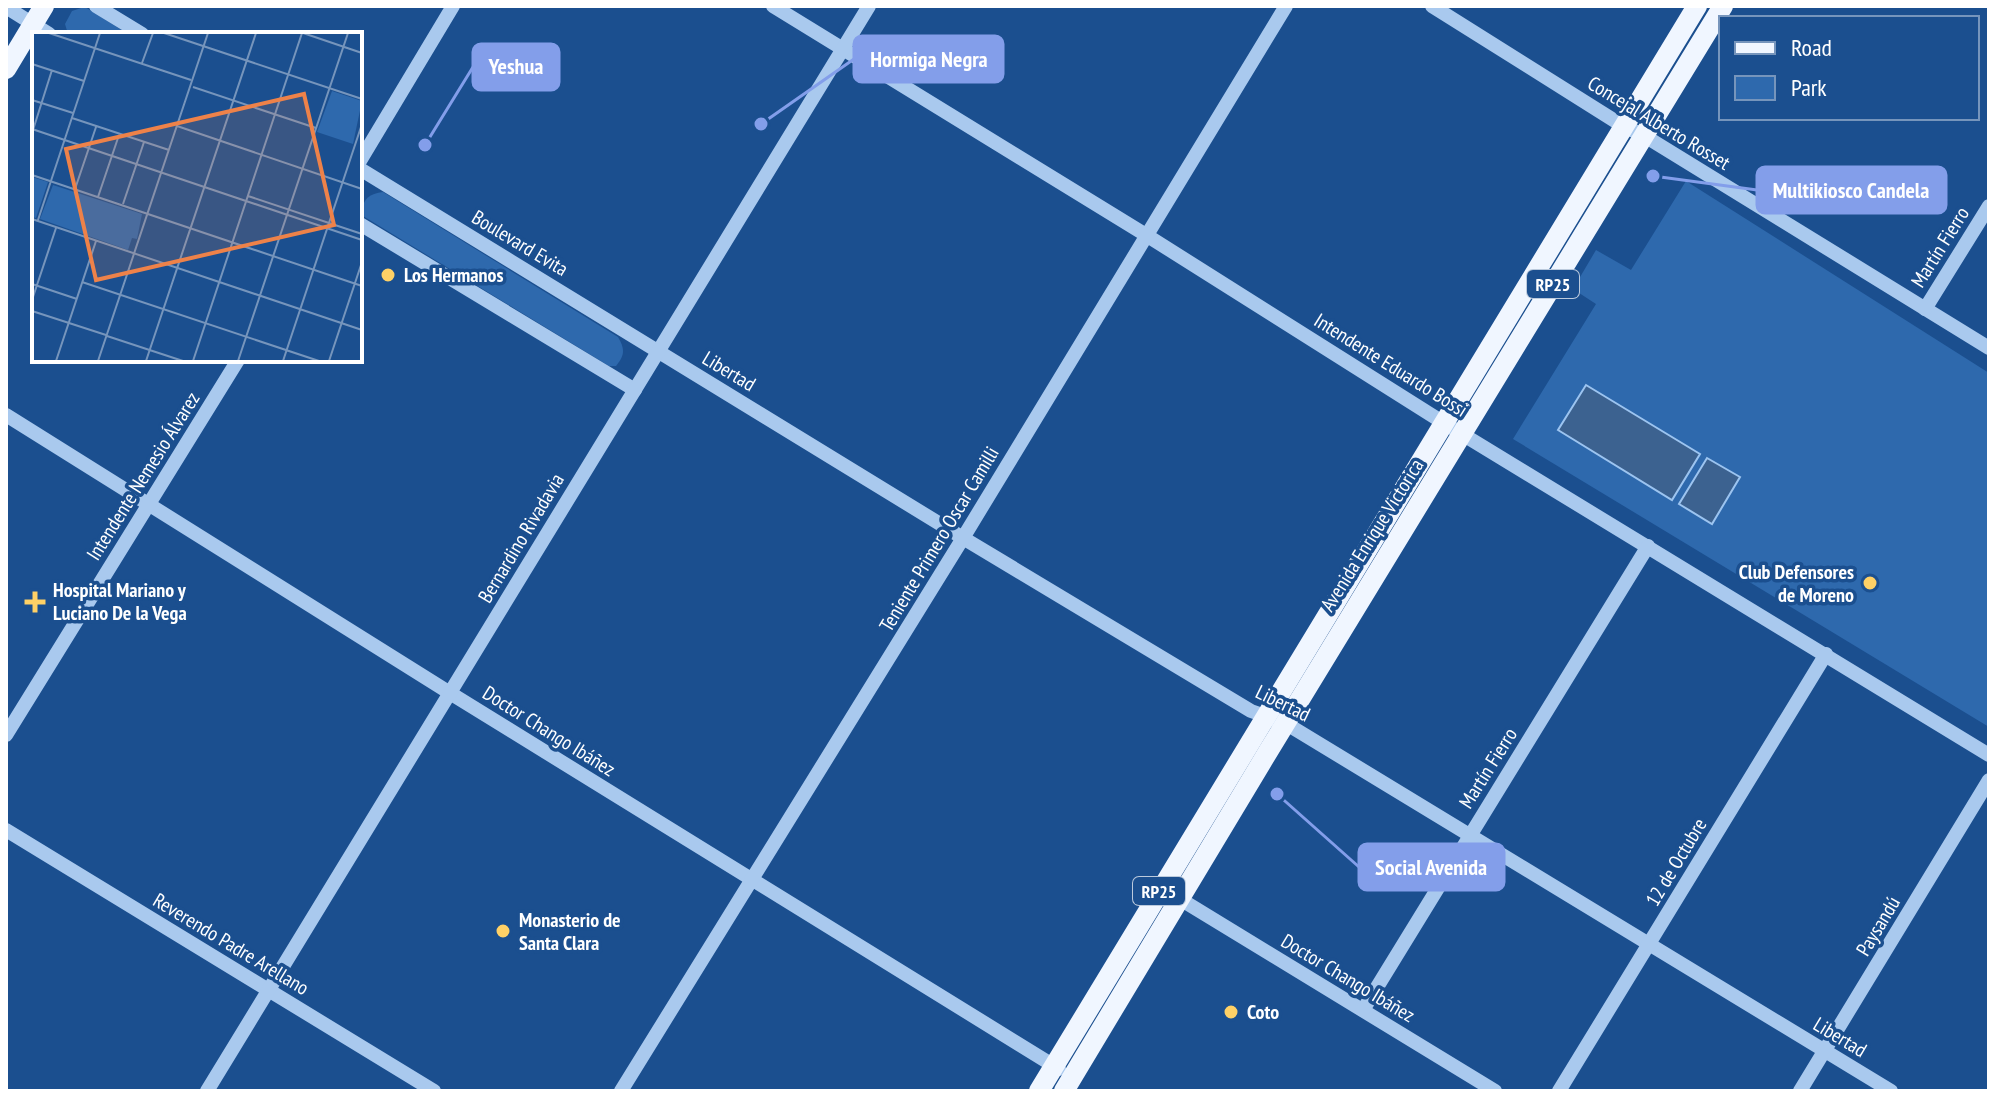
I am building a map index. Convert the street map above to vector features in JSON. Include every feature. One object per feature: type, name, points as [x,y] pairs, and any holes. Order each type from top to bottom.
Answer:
[{"type":"main road","points":[[41,29],[44,6]]},
{"type":"main road","name":"Avenida Enrique Victorica","points":[[1039,1091],[1697,6]]},
{"type":"main road","name":"Avenida Enrique Victorica","points":[[1068,1084],[1723,6]]},
{"type":"main road","points":[[6,69],[32,39]]},
{"type":"street","points":[[96,6],[139,32]]},
{"type":"street","points":[[362,158],[453,6]]},
{"type":"street","name":"Intendente Eduardo Bossi","points":[[773,6],[1444,423],[1989,755]]},
{"type":"street","name":"Bernardino Rivadavia","points":[[207,1091],[869,6]]},
{"type":"street","name":"Teniente Primero Oscar Camilli","points":[[621,1091],[963,538],[1286,6]]},
{"type":"street","name":"Concejal Alberto Rosset","points":[[1432,6],[1989,348]]},
{"type":"street","points":[[6,7],[41,29]]},
{"type":"street","name":"Boulevard Evita","points":[[362,170],[658,351]]},
{"type":"street","name":"Martín Fierro","points":[[1925,309],[1989,206]]},
{"type":"street","points":[[362,225],[635,390]]},
{"type":"street","name":"Libertad","points":[[658,351],[1251,711],[1285,723],[1891,1091]]},
{"type":"street","name":"Intendente Nemesio Álvarez","points":[[6,735],[237,362]]},
{"type":"street","name":"Doctor Chango Ibáñez","points":[[6,415],[1054,1065],[1068,1084]]},
{"type":"street","name":"Martín Fierro","points":[[1363,1010],[1648,546]]},
{"type":"street","name":"12 de Octubre","points":[[1559,1091],[1826,654]]},
{"type":"street","name":"Paysandú","points":[[1800,1091],[1989,780]]},
{"type":"street","name":"Reverendo Padre Arellano","points":[[6,830],[434,1091]]},
{"type":"street","name":"Doctor Chango Ibáñez","points":[[1180,899],[1495,1091]]},
{"type":"green space","points":[[84,7],[125,32],[67,32],[65,24],[72,11]]},
{"type":"green space","name":"Club Defensores de Moreno","points":[[1686,181],[1989,373],[1989,727],[1513,439],[1596,304],[1573,289],[1596,250],[1631,270]]},
{"type":"green space","points":[[383,192],[618,337],[623,352],[619,362],[616,366],[609,366],[363,216],[367,199]]},
{"type":"shaded area","points":[[1586,385],[1700,454],[1672,500],[1558,430]]},
{"type":"shaded area","points":[[1707,458],[1740,477],[1712,524],[1679,504]]},
{"type":"place","name":"Hormiga Negra","points":[[761,124]]},
{"type":"place","name":"Yeshua","points":[[425,145]]},
{"type":"place","name":"Multikiosco Candela","points":[[1653,176]]},
{"type":"place","name":"Los Hermanos","points":[[388,275]]},
{"type":"place","name":"Club Defensores de Moreno","points":[[1870,583]]},
{"type":"place","name":"Hospital Mariano y Luciano De la Vega","points":[[35,602]]},
{"type":"place","name":"Social Avenida","points":[[1277,794]]},
{"type":"place","name":"Monasterio de Santa Clara","points":[[503,931]]},
{"type":"place","name":"Coto","points":[[1231,1012]]}]
